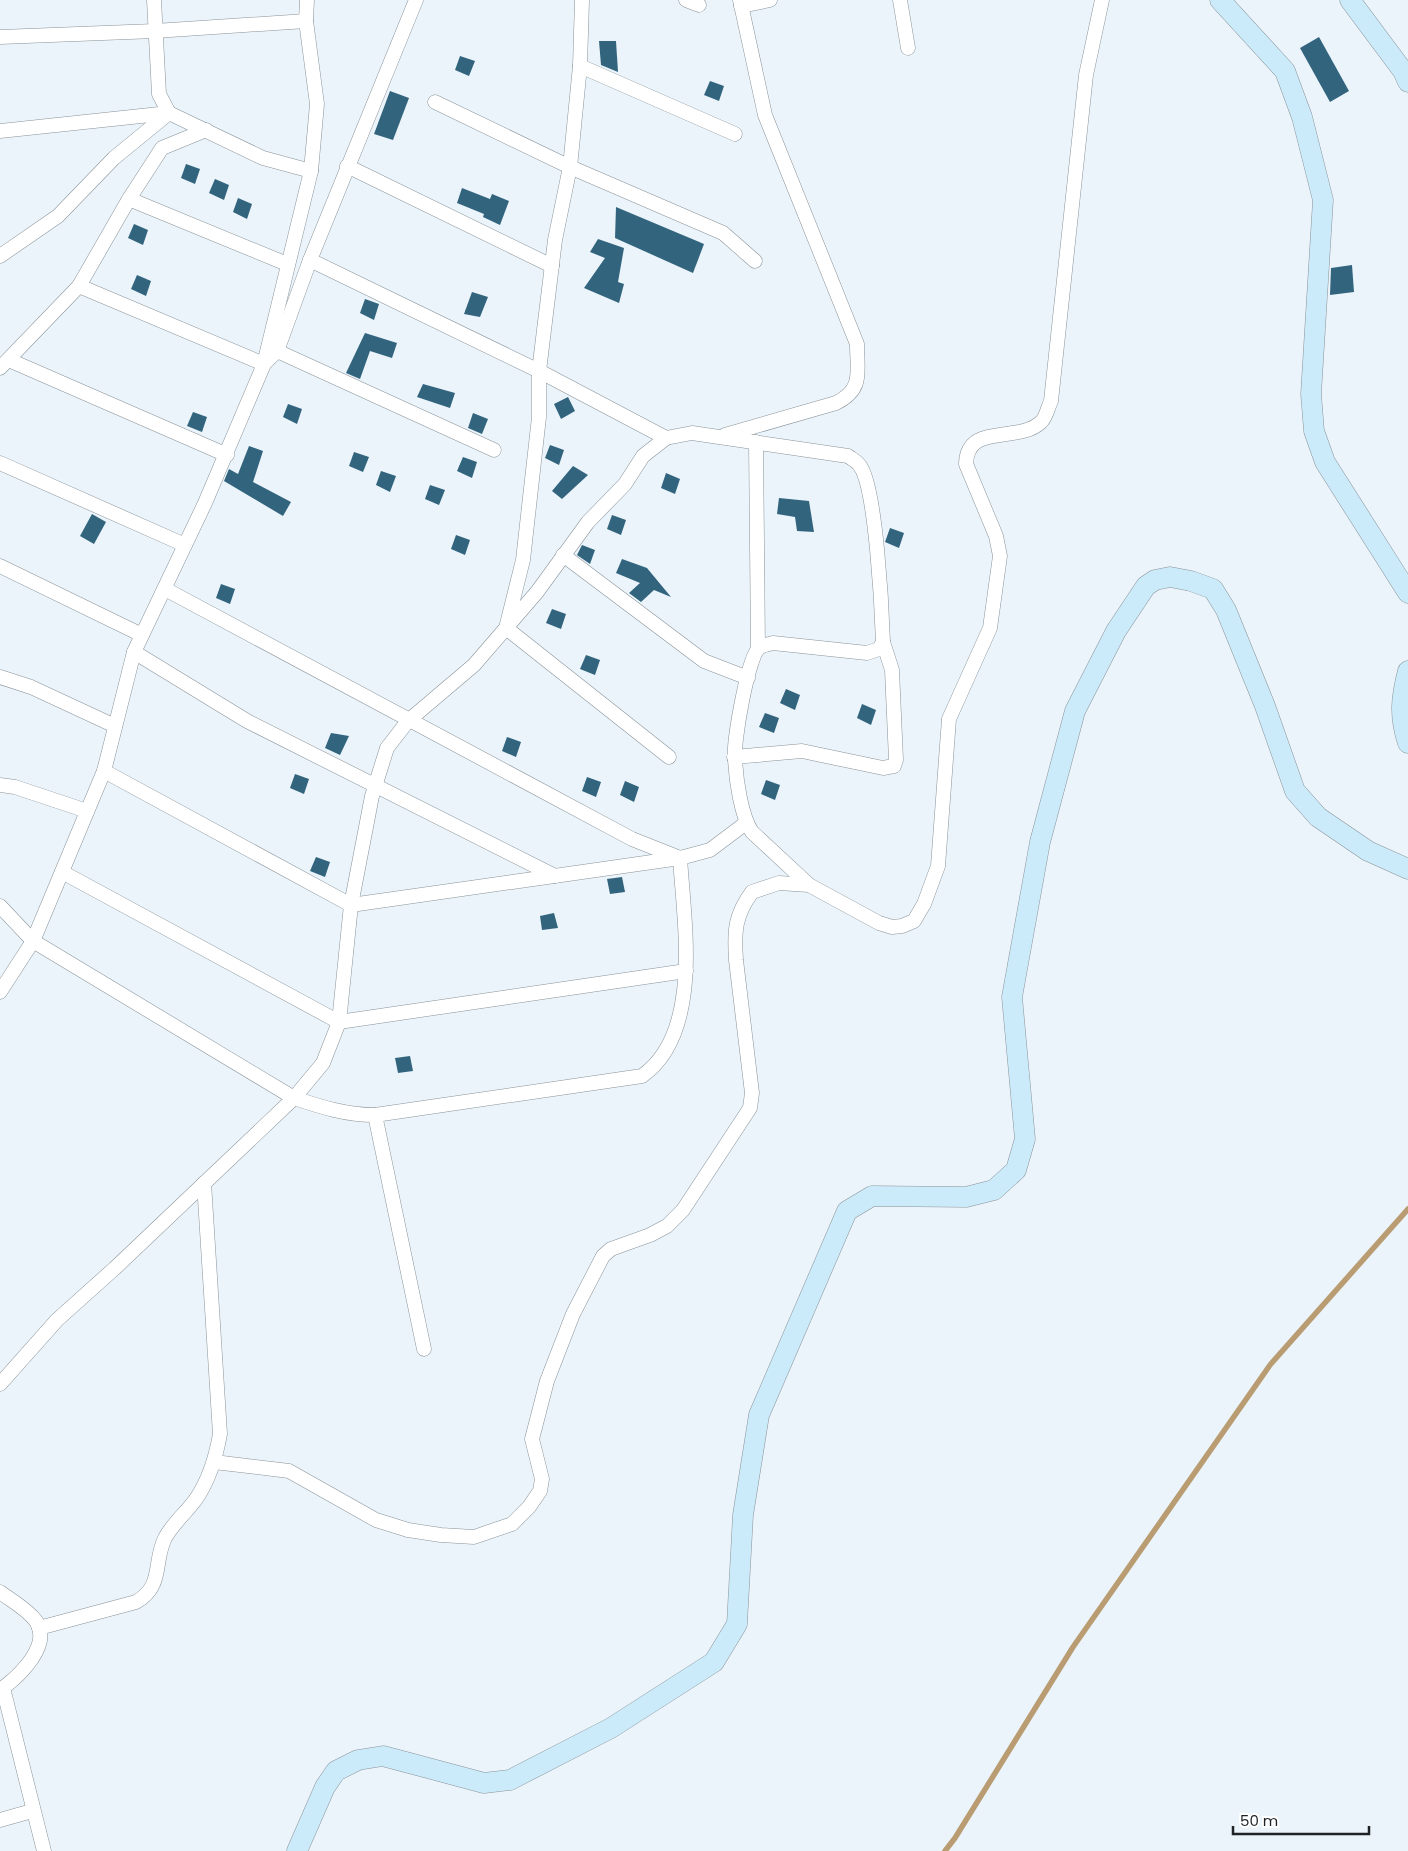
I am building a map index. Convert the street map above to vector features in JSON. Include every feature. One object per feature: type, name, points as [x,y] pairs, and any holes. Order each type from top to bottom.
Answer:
[{"type":"main road","points":[[1220,0],[1285,71],[1302,117],[1323,200],[1311,394],[1314,431],[1325,462],[1408,593]]},
{"type":"main road","points":[[1350,0],[1403,71],[1408,82]]},
{"type":"main road","points":[[297,1851],[330,1779],[336,1771],[358,1760],[383,1756],[484,1783],[510,1780],[611,1728],[714,1662],[737,1624],[743,1516],[758,1415],[847,1211],[872,1196],[966,1197],[994,1190],[1016,1170],[1025,1139],[1012,997],[1040,842],[1075,711],[1116,631],[1146,586],[1155,580],[1170,577],[1191,581],[1213,589],[1226,610],[1262,697],[1295,790],[1318,817],[1368,852],[1408,869]]},
{"type":"main road","points":[[1408,671],[1402,692],[1401,723],[1408,743]]},
{"type":"street","points":[[154,0],[159,94],[170,113]]},
{"type":"street","points":[[0,992],[34,941],[104,770],[134,652],[226,455],[264,364],[311,171],[318,104],[306,21],[307,0]]},
{"type":"street","points":[[264,364],[277,351],[347,166],[416,0]]},
{"type":"street","points":[[506,628],[523,560],[540,417],[539,371],[552,266],[570,167],[580,66],[582,0]]},
{"type":"street","points":[[686,0],[699,5]]},
{"type":"street","points":[[720,437],[836,403],[850,396],[857,380],[857,344],[765,115],[740,3],[770,0]]},
{"type":"street","points":[[900,0],[908,48]]},
{"type":"street","points":[[883,642],[879,649],[867,653],[773,643],[758,648],[753,655],[742,700],[734,757],[746,823],[752,832],[809,884],[879,923],[892,927],[902,926],[914,921],[924,904],[938,866],[949,719],[990,628],[1000,556],[996,536],[966,464],[966,454],[971,445],[977,440],[1025,431],[1042,422],[1051,401],[1086,74],[1102,0]]},
{"type":"street","points":[[0,37],[155,31],[306,21]]},
{"type":"street","points":[[580,66],[734,134]]},
{"type":"street","points":[[435,102],[570,167],[723,233],[755,261]]},
{"type":"street","points":[[0,256],[58,216],[114,158],[170,113]]},
{"type":"street","points":[[0,131],[170,113],[263,158],[311,171]]},
{"type":"street","points":[[206,130],[162,148],[129,199],[79,286],[4,364],[226,455]]},
{"type":"street","points":[[347,166],[552,266]]},
{"type":"street","points":[[129,199],[287,264]]},
{"type":"street","points":[[310,260],[539,371],[666,438]]},
{"type":"street","points":[[79,286],[264,364]]},
{"type":"street","points":[[277,351],[494,450]]},
{"type":"street","points":[[0,1384],[57,1320],[115,1268],[294,1098],[323,1063],[339,1022],[351,905],[372,796],[377,786],[387,748],[408,721],[474,665],[537,592],[588,522],[625,484],[643,456],[666,438],[692,433],[848,456],[860,466],[868,484],[880,579],[883,642],[892,670],[896,760],[894,766],[883,768],[802,751],[734,757]]},
{"type":"street","points":[[756,442],[758,648]]},
{"type":"street","points":[[0,463],[185,545]]},
{"type":"street","points":[[563,555],[704,661],[748,678]]},
{"type":"street","points":[[0,566],[142,635]]},
{"type":"street","points":[[165,589],[408,721],[632,839],[680,858]]},
{"type":"street","points":[[506,628],[669,757]]},
{"type":"street","points":[[134,652],[247,721],[555,876]]},
{"type":"street","points":[[0,677],[31,687],[115,726]]},
{"type":"street","points":[[104,770],[351,905],[680,858],[710,850],[746,823]]},
{"type":"street","points":[[0,785],[87,811]]},
{"type":"street","points":[[0,906],[34,941],[294,1098],[330,1110],[355,1115],[374,1115],[642,1076],[654,1068],[667,1052],[678,1027],[686,970],[680,858]]},
{"type":"street","points":[[62,872],[339,1022],[686,970]]},
{"type":"street","points":[[214,1462],[289,1471],[376,1520],[408,1530],[440,1535],[474,1537],[512,1524],[529,1507],[540,1491],[542,1478],[532,1439],[547,1381],[573,1314],[602,1256],[611,1249],[650,1235],[668,1226],[683,1210],[750,1108],[752,1093],[734,938],[737,917],[752,892],[779,884],[809,884]]},
{"type":"street","points":[[374,1115],[424,1348]]},
{"type":"street","points":[[39,1628],[136,1602],[146,1596],[153,1588],[164,1540],[175,1522],[196,1499],[214,1462],[220,1434],[204,1183]]},
{"type":"street","points":[[0,1592],[27,1612],[39,1628],[40,1636],[36,1650],[20,1674],[2,1688],[32,1811],[44,1851]]},
{"type":"street","points":[[0,1820],[32,1811]]},
{"type":"building","points":[[1319,37],[1349,91],[1330,102],[1300,48]]},
{"type":"building","points":[[599,41],[616,41],[618,72],[601,65]]},
{"type":"building","points":[[460,56],[475,61],[469,76],[455,70]]},
{"type":"building","points":[[710,81],[724,86],[719,101],[704,95]]},
{"type":"building","points":[[390,91],[409,98],[393,140],[374,134]]},
{"type":"building","points":[[186,164],[200,169],[195,184],[181,178]]},
{"type":"building","points":[[215,179],[229,185],[224,200],[209,193]]},
{"type":"building","points":[[462,188],[490,199],[492,194],[509,201],[500,225],[483,217],[484,214],[457,203]]},
{"type":"building","points":[[238,198],[252,204],[247,219],[233,212]]},
{"type":"building","points":[[616,207],[704,244],[693,273],[615,238]]},
{"type":"building","points":[[134,224],[148,230],[143,245],[128,238]]},
{"type":"building","points":[[598,239],[624,248],[618,282],[624,284],[619,303],[584,288],[605,258],[590,252]]},
{"type":"building","points":[[1352,265],[1354,292],[1330,295],[1331,268]]},
{"type":"building","points":[[137,275],[151,281],[146,296],[131,289]]},
{"type":"building","points":[[472,292],[488,297],[480,317],[464,314]]},
{"type":"building","points":[[365,299],[379,304],[374,320],[360,313]]},
{"type":"building","points":[[365,333],[397,343],[392,358],[370,351],[360,379],[346,373]]},
{"type":"building","points":[[423,384],[455,393],[450,408],[417,397]]},
{"type":"building","points":[[568,397],[575,411],[561,419],[554,404]]},
{"type":"building","points":[[288,404],[302,409],[297,424],[283,417]]},
{"type":"building","points":[[193,412],[207,417],[202,432],[187,426]]},
{"type":"building","points":[[473,413],[488,419],[482,434],[468,428]]},
{"type":"building","points":[[550,445],[564,450],[559,465],[545,458]]},
{"type":"building","points":[[249,446],[263,451],[253,482],[291,502],[283,516],[224,481],[229,469],[238,474]]},
{"type":"building","points":[[354,452],[369,457],[363,472],[349,466]]},
{"type":"building","points":[[463,457],[477,462],[472,478],[457,471]]},
{"type":"building","points":[[573,466],[588,475],[562,499],[552,491]]},
{"type":"building","points":[[381,471],[396,476],[390,492],[376,485]]},
{"type":"building","points":[[666,473],[680,479],[675,494],[661,488]]},
{"type":"building","points":[[430,485],[445,490],[439,505],[425,499]]},
{"type":"building","points":[[779,498],[809,501],[814,532],[797,531],[795,517],[777,514]]},
{"type":"building","points":[[92,514],[106,522],[94,544],[80,536]]},
{"type":"building","points":[[612,515],[626,520],[621,535],[607,529]]},
{"type":"building","points":[[890,528],[904,533],[899,548],[885,542]]},
{"type":"building","points":[[456,535],[470,540],[465,555],[451,549]]},
{"type":"building","points":[[582,545],[595,550],[590,564],[577,555]]},
{"type":"building","points":[[622,559],[647,568],[671,597],[654,590],[641,602],[629,593],[640,583],[616,573]]},
{"type":"building","points":[[221,584],[235,589],[230,604],[216,598]]},
{"type":"building","points":[[552,609],[566,614],[561,629],[546,623]]},
{"type":"building","points":[[586,655],[600,660],[595,675],[580,669]]},
{"type":"building","points":[[786,689],[800,695],[795,710],[780,703]]},
{"type":"building","points":[[862,704],[876,710],[871,725],[857,718]]},
{"type":"building","points":[[765,713],[779,718],[774,733],[759,727]]},
{"type":"building","points":[[331,733],[349,736],[340,755],[325,748]]},
{"type":"building","points":[[507,737],[521,742],[516,757],[502,751]]},
{"type":"building","points":[[295,774],[309,779],[304,794],[290,788]]},
{"type":"building","points":[[587,777],[601,782],[596,797],[582,791]]},
{"type":"building","points":[[766,780],[780,785],[775,800],[761,794]]},
{"type":"building","points":[[625,781],[639,787],[634,802],[620,795]]},
{"type":"building","points":[[316,857],[330,862],[325,877],[310,871]]},
{"type":"building","points":[[622,877],[625,892],[610,894],[607,879]]},
{"type":"building","points":[[554,913],[558,928],[542,930],[540,916]]},
{"type":"building","points":[[410,1056],[413,1071],[398,1073],[395,1058]]},
{"type":"waterway","points":[[945,1851],[955,1838],[1073,1647],[1270,1365],[1408,1209]]}]
